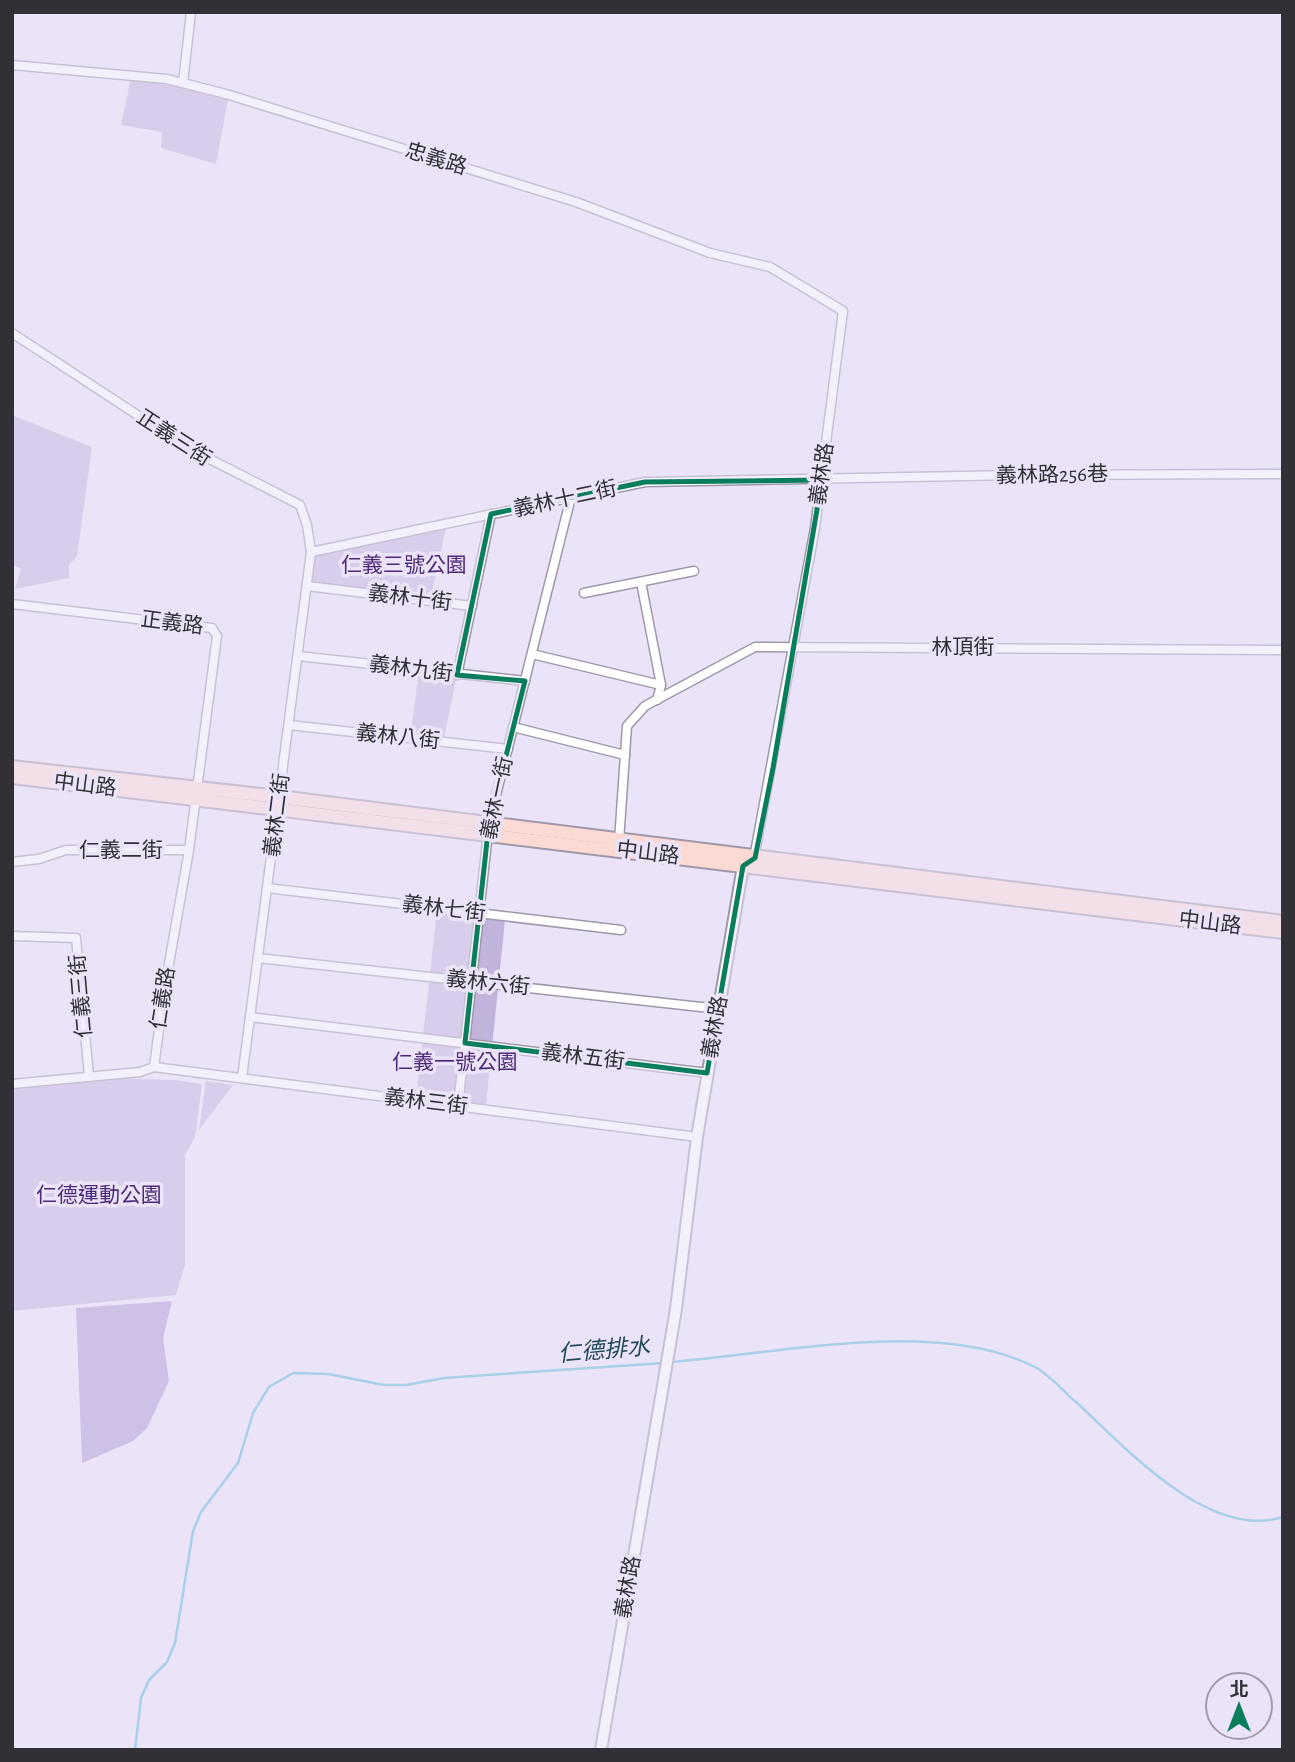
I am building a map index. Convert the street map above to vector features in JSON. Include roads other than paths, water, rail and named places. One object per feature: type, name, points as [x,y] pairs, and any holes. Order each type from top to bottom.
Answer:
[{"type":"main road","name":"中山路","points":[[12,767],[197,793]]},
{"type":"main road","name":"中山路","points":[[12,777],[278,802],[1283,922]]},
{"type":"main road","name":"中山路","points":[[618,844],[743,866],[1283,933]]},
{"type":"street","points":[[183,83],[191,12]]},
{"type":"street","name":"忠義路","points":[[12,65],[183,83],[576,202],[710,253],[770,267],[843,311]]},
{"type":"street","name":"義林路","points":[[755,858],[822,480],[843,311]]},
{"type":"street","name":"正義三街","points":[[12,333],[188,449],[300,505],[307,525],[311,552]]},
{"type":"street","name":"義林路256巷","points":[[822,480],[1017,475],[1283,474]]},
{"type":"street","name":"義林十二街","points":[[311,552],[645,482],[822,480]]},
{"type":"street","name":"義林一街","points":[[458,1105],[488,829],[571,497]]},
{"type":"street","points":[[457,675],[491,514]]},
{"type":"street","name":"義林二街","points":[[242,1078],[311,552]]},
{"type":"street","points":[[584,593],[694,571]]},
{"type":"street","points":[[641,582],[661,685],[657,699]]},
{"type":"street","name":"義林十街","points":[[307,586],[472,606]]},
{"type":"street","name":"正義路","points":[[12,604],[212,628],[217,631],[197,793]]},
{"type":"street","name":"林頂街","points":[[618,844],[627,726],[645,706],[755,647],[1283,650]]},
{"type":"street","points":[[532,654],[661,685]]},
{"type":"street","name":"義林九街","points":[[298,656],[525,681]]},
{"type":"street","name":"義林八街","points":[[289,725],[508,749]]},
{"type":"street","points":[[513,727],[625,755]]},
{"type":"street","name":"仁義路","points":[[155,1067],[164,992],[197,793]]},
{"type":"street","name":"仁義二街","points":[[12,862],[40,859],[66,850],[189,850]]},
{"type":"street","points":[[743,866],[755,858]]},
{"type":"street","name":"義林路","points":[[601,1750],[676,1309],[697,1137],[743,866]]},
{"type":"street","name":"義林七街","points":[[267,888],[621,930]]},
{"type":"street","name":"仁義三街","points":[[12,936],[76,938],[89,1076]]},
{"type":"street","name":"義林六街","points":[[258,958],[719,1009]]},
{"type":"street","name":"義林五街","points":[[250,1017],[707,1073]]},
{"type":"street","points":[[12,1084],[140,1072],[155,1067]]},
{"type":"street","name":"義林三街","points":[[155,1067],[697,1137]]},
{"type":"waterway","name":"仁德排水","points":[[670,1362],[807,1347],[905,1341],[952,1344],[995,1352],[1046,1374],[1144,1464],[1198,1503],[1226,1515],[1255,1521],[1283,1517]]},
{"type":"waterway","name":"仁德排水","points":[[135,1750],[141,1698],[149,1680],[167,1662],[175,1643],[193,1531],[201,1512],[238,1463],[253,1413],[269,1387],[293,1373],[328,1374],[384,1385],[406,1385],[444,1378],[663,1363]]},
{"type":"park label","name":"仁義三號公園","points":[[404,565]]},
{"type":"park label","name":"仁義一號公園","points":[[455,1062]]},
{"type":"park label","name":"仁德運動公園","points":[[99,1195]]}]
